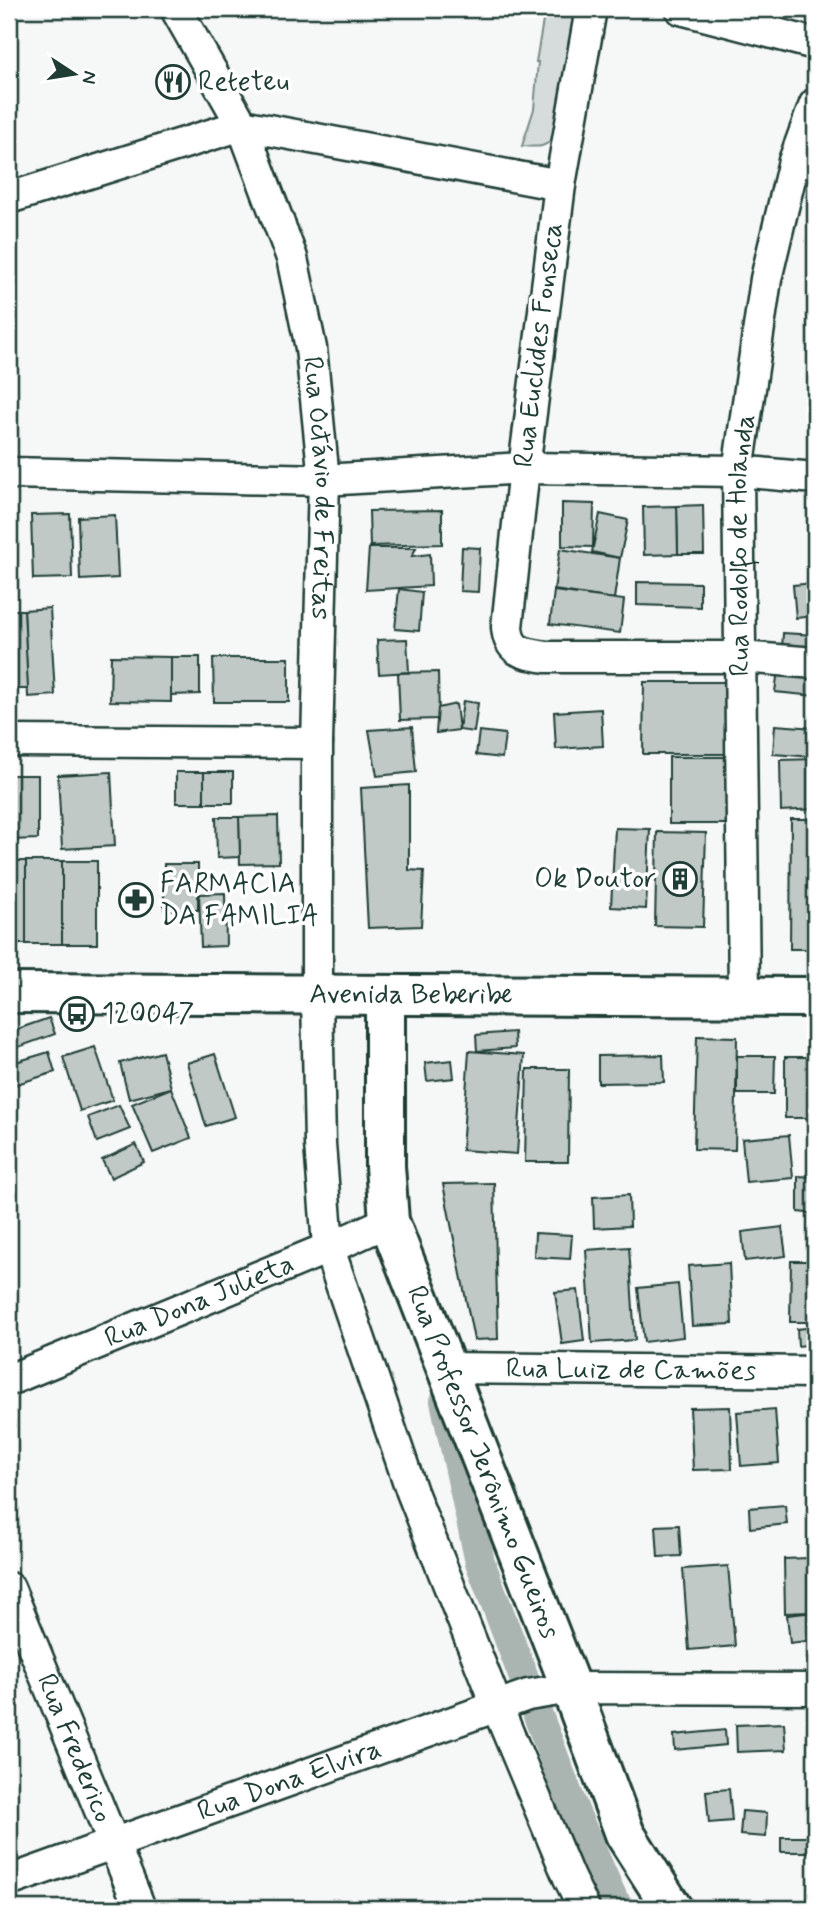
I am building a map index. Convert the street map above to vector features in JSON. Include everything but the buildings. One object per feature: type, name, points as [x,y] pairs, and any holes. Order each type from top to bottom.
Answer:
[{"type":"street","name":"Rua Octávio de Freitas","points":[[176,9],[242,125],[292,258],[311,348],[324,480],[317,743],[317,996]]},
{"type":"street","name":"Rua Euclides Fonseca","points":[[591,9],[560,186],[524,468],[507,627],[508,639],[513,646],[526,654],[546,657],[741,657]]},
{"type":"street","points":[[681,9],[815,44]]},
{"type":"street","name":"Rua Rodolfo de Holanda","points":[[744,995],[738,471],[766,279],[793,161],[815,104]]},
{"type":"street","points":[[9,198],[242,125],[560,186]]},
{"type":"street","points":[[9,473],[324,480],[524,468],[738,471],[815,478]]},
{"type":"street","points":[[741,657],[815,663]]},
{"type":"street","points":[[9,741],[317,743]]},
{"type":"street","name":"Avenida Beberibe","points":[[9,993],[815,997]]},
{"type":"street","name":"Rua Professor Jerônimo Gueiros","points":[[385,995],[384,1223],[445,1368],[559,1690],[625,1834],[672,1908]]},
{"type":"street","points":[[317,996],[320,1144],[337,1244],[412,1492],[505,1702],[569,1878],[584,1908]]},
{"type":"street","name":"Rua Dona Julieta","points":[[9,1380],[384,1223]]},
{"type":"street","name":"Rua Luiz de Camões","points":[[445,1368],[815,1372]]},
{"type":"street","name":"Rua Frederico","points":[[9,1588],[140,1908]]},
{"type":"street","name":"Rua Dona Elvira","points":[[9,1881],[505,1702],[559,1690],[815,1689]]},
{"type":"shaded area","points":[[545,9],[574,9],[556,134],[545,145],[522,146],[534,109],[536,62]]},
{"type":"waterway","points":[[445,1401],[480,1562],[575,1813],[614,1901],[620,1908]]},
{"type":"place","name":"Reteteu","points":[[173,82]]},
{"type":"place","name":"Ok Doutor","points":[[680,879]]},
{"type":"place","name":"FARMACIA DA FAMILIA","points":[[136,900]]},
{"type":"place","name":"120047","points":[[77,1014]]}]
